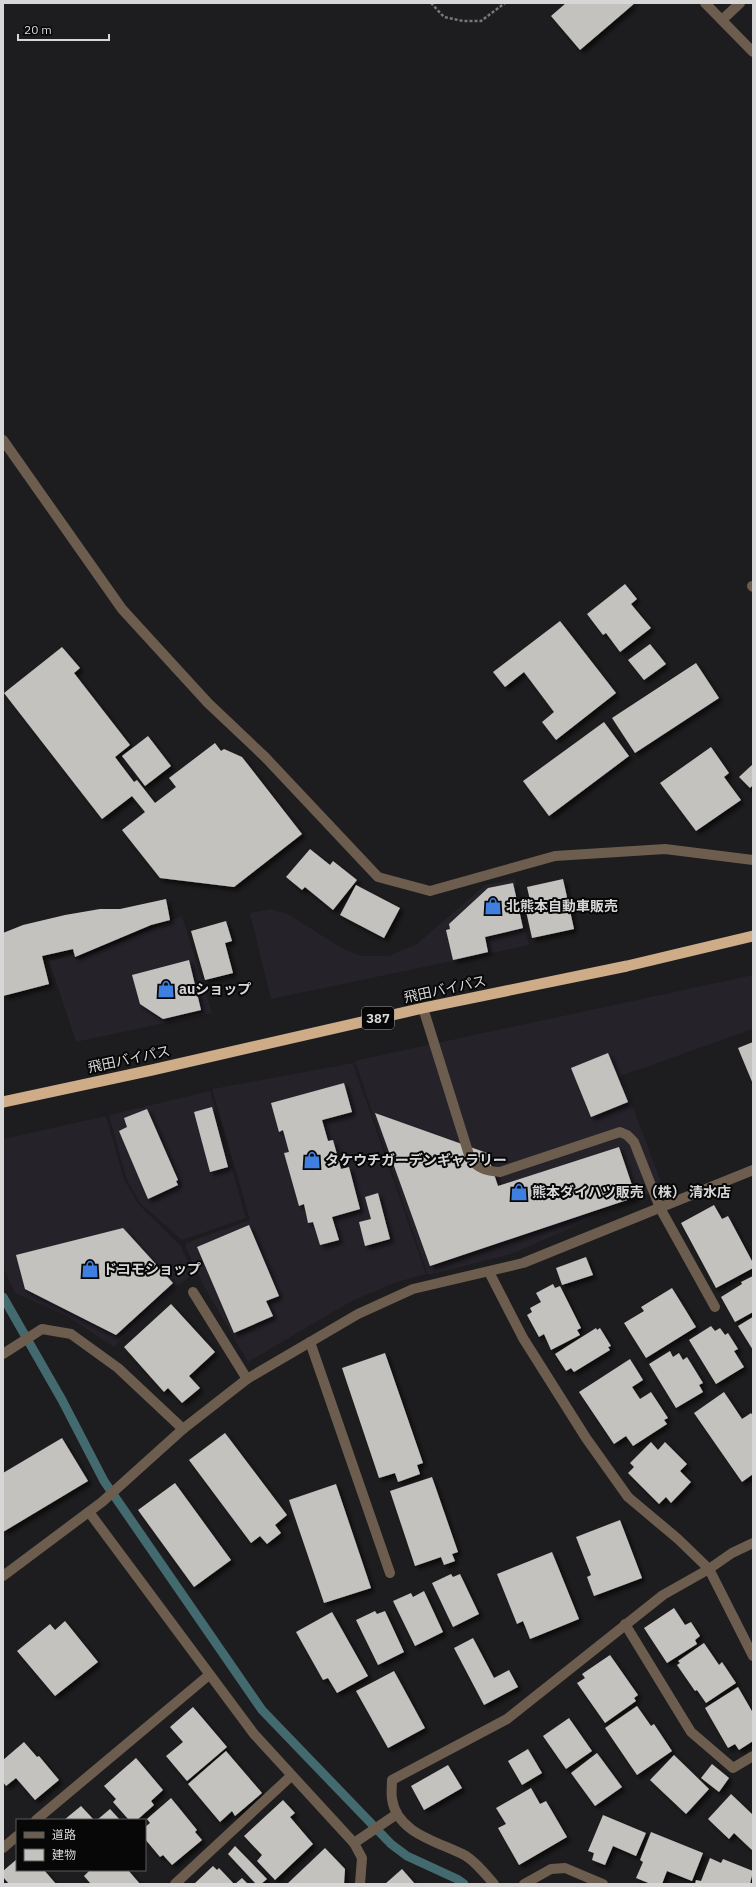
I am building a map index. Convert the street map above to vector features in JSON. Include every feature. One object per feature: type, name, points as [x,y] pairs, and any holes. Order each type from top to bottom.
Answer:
[{"type":"highway","name":"飛田バイパス","points":[[3,1102],[152,1070],[423,1008],[627,966],[753,936]]},
{"type":"street","points":[[705,3],[753,52]]},
{"type":"street","points":[[722,20],[740,3]]},
{"type":"street","points":[[3,440],[122,610],[208,703],[265,757],[378,877],[430,891],[555,856],[665,849],[753,860]]},
{"type":"street","points":[[423,1008],[470,1158],[476,1166],[487,1172],[500,1172],[620,1132],[627,1135],[634,1142],[660,1208],[716,1307]]},
{"type":"street","points":[[3,1576],[89,1512],[183,1429],[247,1380],[358,1314],[413,1289],[523,1263],[752,1172]]},
{"type":"street","points":[[489,1272],[523,1338],[586,1438],[628,1496],[678,1539],[709,1569],[753,1656]]},
{"type":"street","points":[[193,1292],[247,1380]]},
{"type":"street","points":[[6,1352],[42,1329],[71,1334],[118,1368],[183,1429]]},
{"type":"street","points":[[310,1342],[390,1573]]},
{"type":"street","points":[[89,1512],[254,1734],[354,1843],[362,1858],[360,1884]]},
{"type":"street","points":[[494,1884],[466,1857],[432,1842],[413,1830],[396,1814],[392,1799],[392,1780],[507,1719],[663,1595],[709,1569],[732,1553],[753,1543]]},
{"type":"street","points":[[625,1624],[691,1732],[733,1768],[753,1756]]},
{"type":"street","points":[[37,1819],[209,1675]]},
{"type":"street","points":[[176,1884],[291,1776]]},
{"type":"street","points":[[354,1843],[396,1814]]},
{"type":"street","points":[[3,1848],[16,1837]]},
{"type":"street","points":[[524,1884],[551,1869],[565,1868],[603,1884]]},
{"type":"path","points":[[431,3],[444,16],[463,21],[481,21],[505,3]]},
{"type":"shaded area","points":[[515,879],[529,945],[271,999],[250,913],[271,909],[290,915],[343,949],[362,956],[389,956],[417,944],[485,885]]},
{"type":"shaded area","points":[[182,916],[212,1013],[76,1042],[49,961],[73,955],[76,960]]},
{"type":"shaded area","points":[[753,975],[753,1029],[621,1076],[663,1187],[512,1254],[428,1275],[355,1062],[358,1060]]},
{"type":"shaded area","points":[[353,1063],[426,1274],[397,1282],[350,1302],[248,1362],[205,1288],[186,1248],[186,1243],[250,1220],[212,1089]]},
{"type":"shaded area","points":[[210,1091],[246,1218],[182,1240],[140,1203],[126,1178],[109,1115]]},
{"type":"shaded area","points":[[106,1116],[124,1179],[138,1204],[180,1245],[194,1274],[178,1285],[114,1347],[67,1316],[15,1293],[3,1267],[3,1139]]},
{"type":"building","points":[[566,3],[635,3],[580,50],[551,16]]},
{"type":"building","points":[[625,584],[637,599],[631,604],[651,628],[620,652],[606,633],[603,635],[587,614]]},
{"type":"building","points":[[560,621],[616,693],[556,740],[542,722],[554,712],[524,672],[505,687],[493,672]]},
{"type":"building","points":[[650,644],[666,664],[644,680],[628,660]]},
{"type":"building","points":[[62,647],[80,668],[74,673],[130,745],[115,757],[134,782],[137,780],[155,803],[176,787],[169,778],[215,743],[221,751],[224,749],[242,757],[302,834],[234,887],[160,878],[122,830],[145,812],[132,796],[102,819],[4,693]]},
{"type":"building","points":[[696,663],[719,698],[635,753],[612,718]]},
{"type":"building","points":[[604,722],[629,756],[549,816],[523,781]]},
{"type":"building","points":[[148,736],[171,766],[145,786],[122,756]]},
{"type":"building","points":[[711,747],[729,773],[724,777],[741,800],[696,831],[660,783]]},
{"type":"building","points":[[753,764],[753,785],[750,788],[739,777]]},
{"type":"building","points":[[310,849],[330,865],[333,861],[357,880],[333,910],[305,887],[302,890],[286,877]]},
{"type":"building","points":[[563,879],[574,929],[532,938],[526,911],[532,909],[527,887]]},
{"type":"building","name":"北熊本自動車販売","points":[[513,883],[523,928],[485,937],[488,952],[453,960],[446,930],[450,929],[449,924],[488,888]]},
{"type":"building","points":[[356,885],[400,908],[384,938],[340,915]]},
{"type":"building","points":[[166,899],[170,920],[151,925],[75,957],[73,949],[42,956],[49,984],[3,996],[3,933],[23,925],[65,915],[100,909],[120,909]]},
{"type":"building","points":[[226,921],[232,941],[225,943],[233,973],[205,980],[191,931]]},
{"type":"building","name":"auショップ","points":[[189,960],[201,1010],[163,1019],[140,1004],[132,975]]},
{"type":"building","points":[[753,1042],[753,1084],[738,1048]]},
{"type":"building","points":[[608,1053],[628,1102],[591,1117],[571,1068]]},
{"type":"building","name":"タケウチガーデンギャラリー","points":[[344,1083],[352,1112],[322,1120],[328,1141],[333,1140],[341,1169],[349,1167],[360,1209],[332,1217],[339,1240],[320,1245],[313,1222],[308,1223],[304,1204],[299,1206],[284,1153],[289,1152],[283,1130],[279,1132],[271,1103]]},
{"type":"building","points":[[212,1107],[228,1167],[210,1172],[194,1112]]},
{"type":"building","points":[[147,1109],[178,1180],[176,1181],[178,1185],[148,1199],[119,1131],[127,1127],[124,1118]]},
{"type":"building","name":"熊本ダイハツ販売（株） 清水店","points":[[375,1113],[487,1153],[498,1186],[619,1147],[636,1197],[430,1266]]},
{"type":"building","points":[[378,1193],[390,1239],[365,1246],[359,1222],[371,1219],[365,1197]]},
{"type":"building","points":[[714,1205],[722,1219],[728,1216],[753,1263],[753,1268],[716,1288],[681,1223]]},
{"type":"building","points":[[249,1225],[279,1296],[266,1301],[273,1316],[234,1333],[197,1247]]},
{"type":"building","name":"ドコモショップ","points":[[123,1228],[173,1283],[116,1335],[25,1289],[16,1255]]},
{"type":"building","points":[[586,1257],[593,1275],[562,1285],[556,1268]]},
{"type":"building","points":[[753,1276],[753,1312],[735,1322],[721,1297],[742,1284],[741,1282]]},
{"type":"building","points":[[553,1284],[555,1288],[560,1286],[581,1328],[577,1330],[580,1335],[551,1350],[544,1334],[539,1337],[527,1315],[532,1312],[530,1308],[541,1302],[536,1293]]},
{"type":"building","points":[[672,1288],[696,1327],[646,1358],[624,1323],[644,1311],[641,1307]]},
{"type":"building","points":[[171,1304],[215,1352],[189,1376],[200,1388],[182,1403],[168,1388],[164,1392],[124,1347]]},
{"type":"building","points":[[753,1317],[753,1350],[738,1326]]},
{"type":"building","points":[[711,1326],[715,1331],[720,1328],[725,1335],[728,1333],[738,1349],[734,1351],[744,1367],[716,1384],[689,1340]]},
{"type":"building","points":[[596,1328],[597,1330],[600,1328],[611,1346],[608,1347],[610,1350],[574,1372],[571,1368],[566,1371],[555,1354]]},
{"type":"building","points":[[670,1351],[673,1357],[679,1353],[683,1360],[687,1357],[703,1383],[699,1385],[703,1392],[676,1408],[649,1364]]},
{"type":"building","points":[[385,1353],[423,1463],[417,1465],[420,1474],[398,1482],[395,1473],[379,1478],[342,1368]]},
{"type":"building","points":[[630,1359],[643,1380],[632,1387],[640,1399],[651,1392],[668,1418],[664,1420],[667,1424],[633,1446],[626,1436],[614,1444],[579,1392]]},
{"type":"building","points":[[724,1392],[742,1419],[751,1413],[753,1416],[753,1474],[742,1482],[694,1413]]},
{"type":"building","points":[[225,1433],[287,1515],[275,1525],[281,1533],[267,1544],[260,1536],[251,1543],[189,1460]]},
{"type":"building","points":[[62,1438],[88,1481],[3,1532],[3,1473]]},
{"type":"building","points":[[651,1442],[658,1450],[665,1442],[687,1464],[680,1471],[691,1482],[671,1503],[666,1497],[659,1504],[628,1473],[634,1467],[630,1463]]},
{"type":"building","points":[[432,1477],[458,1552],[452,1554],[455,1561],[444,1565],[441,1557],[415,1566],[390,1491]]},
{"type":"building","points":[[175,1483],[231,1560],[194,1587],[138,1510]]},
{"type":"building","points":[[336,1484],[371,1588],[324,1603],[289,1500]]},
{"type":"building","points":[[620,1520],[642,1578],[594,1596],[587,1577],[591,1575],[576,1537]]},
{"type":"building","points":[[552,1552],[579,1619],[530,1639],[523,1621],[517,1624],[497,1574]]},
{"type":"building","points":[[451,1574],[453,1577],[460,1574],[479,1614],[453,1627],[432,1583]]},
{"type":"building","points":[[424,1591],[443,1632],[415,1646],[393,1601],[411,1593],[413,1597]]},
{"type":"building","points":[[674,1608],[685,1625],[691,1622],[700,1636],[695,1640],[697,1644],[667,1663],[644,1628]]},
{"type":"building","points":[[375,1611],[377,1614],[385,1611],[404,1652],[378,1665],[356,1620]]},
{"type":"building","points":[[332,1612],[368,1676],[337,1693],[328,1678],[323,1680],[296,1632]]},
{"type":"building","points":[[65,1621],[98,1662],[55,1696],[17,1651],[50,1624],[55,1630]]},
{"type":"building","points":[[473,1638],[494,1678],[509,1670],[518,1687],[484,1705],[454,1648]]},
{"type":"building","points":[[704,1643],[719,1665],[722,1662],[736,1683],[706,1703],[697,1690],[695,1691],[677,1665],[680,1663],[678,1661]]},
{"type":"building","points":[[610,1655],[638,1695],[634,1698],[636,1701],[605,1723],[577,1683],[585,1678],[582,1674]]},
{"type":"building","points":[[394,1671],[425,1728],[388,1748],[356,1691]]},
{"type":"building","points":[[738,1687],[753,1713],[753,1741],[739,1750],[735,1744],[728,1748],[705,1708]]},
{"type":"building","points":[[637,1706],[651,1726],[654,1724],[672,1751],[637,1775],[605,1728]]},
{"type":"building","points":[[193,1707],[227,1747],[187,1781],[166,1756],[183,1742],[170,1727]]},
{"type":"building","points":[[569,1718],[592,1751],[566,1769],[543,1736]]},
{"type":"building","points":[[24,1742],[37,1757],[39,1756],[59,1780],[35,1800],[16,1778],[6,1786],[3,1782],[3,1760]]},
{"type":"building","points":[[528,1749],[542,1773],[522,1785],[508,1761]]},
{"type":"building","points":[[226,1751],[262,1793],[235,1816],[232,1811],[220,1822],[188,1784]]},
{"type":"building","points":[[597,1753],[622,1787],[595,1806],[571,1773]]},
{"type":"building","points":[[674,1755],[709,1789],[686,1814],[650,1780]]},
{"type":"building","points":[[136,1758],[163,1790],[151,1801],[154,1805],[138,1819],[128,1819],[113,1802],[116,1799],[104,1786]]},
{"type":"building","points":[[712,1764],[729,1778],[719,1792],[701,1778]]},
{"type":"building","points":[[448,1765],[462,1788],[424,1810],[411,1786]]},
{"type":"building","points":[[531,1788],[540,1804],[546,1801],[567,1837],[519,1865],[498,1828],[506,1824],[496,1808]]},
{"type":"building","points":[[731,1794],[753,1815],[753,1851],[734,1833],[729,1839],[708,1819]]},
{"type":"building","points":[[171,1798],[197,1830],[195,1832],[202,1840],[172,1865],[163,1855],[160,1857],[146,1840],[146,1826],[150,1823],[147,1819]]},
{"type":"building","points":[[283,1800],[295,1813],[290,1817],[313,1844],[275,1880],[257,1861],[262,1855],[244,1836]]},
{"type":"building","points":[[81,1806],[93,1819],[65,1819]]},
{"type":"building","points":[[110,1809],[119,1819],[98,1819]]},
{"type":"building","points":[[603,1815],[646,1833],[636,1856],[613,1846],[605,1865],[592,1860],[594,1853],[588,1851]]},
{"type":"building","points":[[651,1832],[703,1853],[692,1881],[667,1871],[662,1884],[651,1884],[636,1878],[643,1862],[640,1860]]},
{"type":"building","points":[[235,1846],[267,1879],[261,1884],[256,1884],[228,1854]]},
{"type":"building","points":[[325,1848],[345,1869],[344,1884],[287,1884]]},
{"type":"building","points":[[710,1858],[721,1863],[723,1859],[753,1871],[750,1884],[695,1884],[696,1880],[701,1881]]},
{"type":"building","points":[[16,1860],[16,1871],[45,1871],[56,1884],[9,1884],[3,1877],[3,1871]]},
{"type":"building","points":[[213,1866],[217,1870],[219,1868],[234,1884],[194,1884]]},
{"type":"building","points":[[402,1869],[415,1884],[385,1884]]},
{"type":"building","points":[[89,1871],[129,1871],[140,1884],[91,1884],[84,1876]]},
{"type":"building","points":[[242,1878],[248,1884],[235,1884]]},
{"type":"waterway","points":[[3,1297],[62,1400],[104,1481],[262,1710],[391,1844],[407,1856],[457,1879],[464,1884]]},
{"type":"place","name":"北熊本自動車販売","points":[[493,906]]},
{"type":"place","name":"auショップ","points":[[166,989]]},
{"type":"place","name":"タケウチガーデンギャラリー","points":[[312,1160]]},
{"type":"place","name":"熊本ダイハツ販売（株） 清水店","points":[[519,1192]]},
{"type":"place","name":"ドコモショップ","points":[[90,1269]]}]
